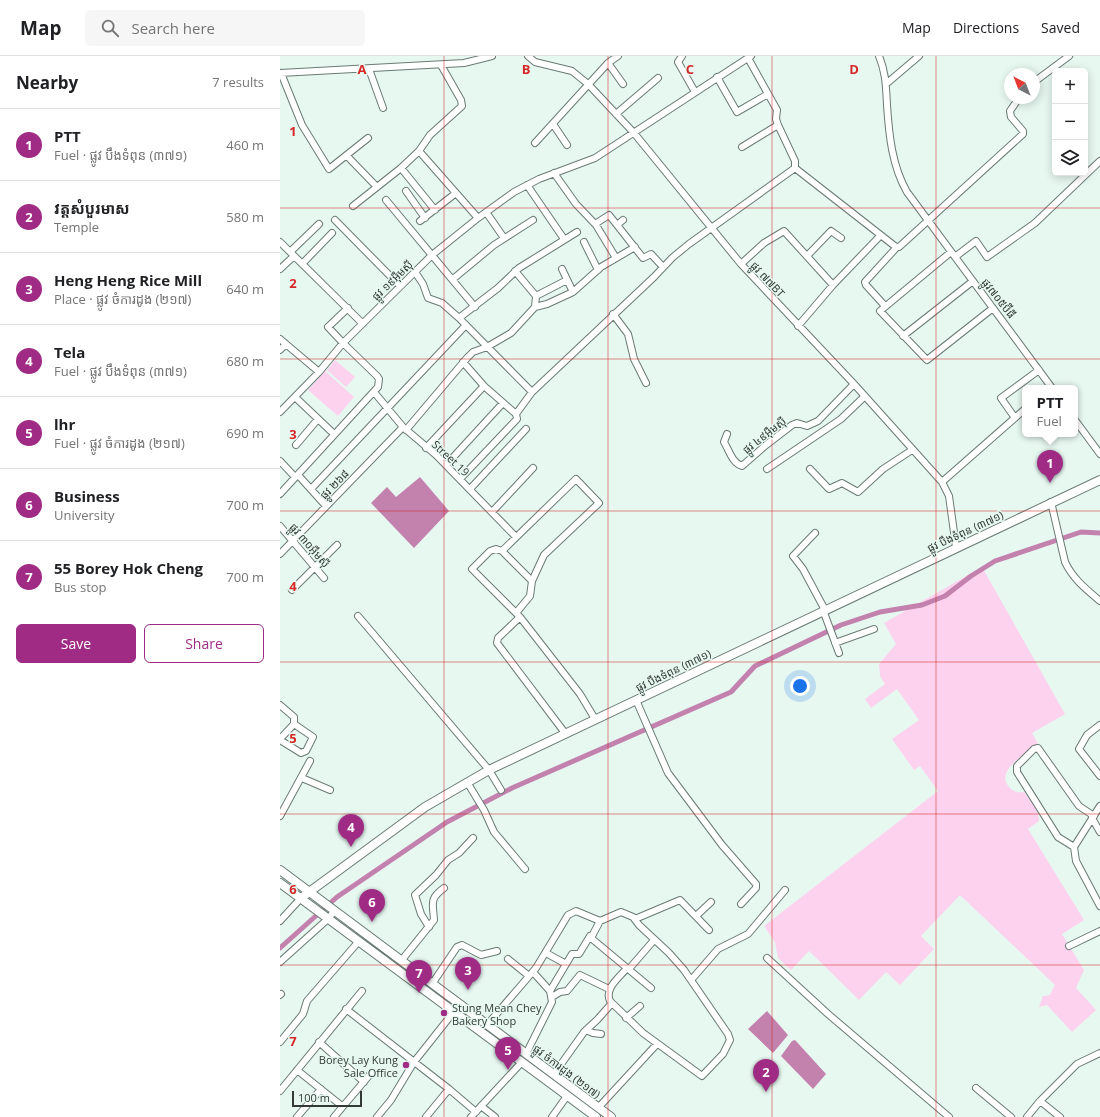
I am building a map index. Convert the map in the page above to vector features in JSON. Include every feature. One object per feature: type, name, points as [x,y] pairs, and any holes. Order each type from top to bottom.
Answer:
[{"type":"main road","name":"ផ្លូវ បឹងទំពុន (៣៧១)","points":[[301,898],[414,815],[489,770],[956,547],[1100,480]]},
{"type":"main road","name":"ផ្លូវ ចំការដូង (២១៧)","points":[[280,870],[610,1117]]},
{"type":"main road","name":"ផ្លូវ ចំការដូង (២១៧)","points":[[280,883],[311,904],[596,1117]]},
{"type":"street","points":[[466,56],[466,63]]},
{"type":"street","points":[[368,138],[331,168],[328,167],[302,125],[281,73],[466,63],[492,56]]},
{"type":"street","name":"ផ្លូវ ៧៧BT","points":[[528,56],[535,62],[572,71],[588,84],[634,133],[741,264],[854,384],[942,482],[949,496],[956,547]]},
{"type":"street","points":[[535,143],[608,63],[618,56]]},
{"type":"street","points":[[682,56],[678,62],[695,92]]},
{"type":"street","name":"ផ្លូវ៧០៥ប៊ីធី","points":[[879,56],[884,67],[888,122],[898,177],[928,221],[1040,370],[1049,385]]},
{"type":"street","points":[[886,84],[918,56]]},
{"type":"street","points":[[1040,78],[1069,56]]},
{"type":"street","points":[[749,57],[777,110],[776,119],[795,161],[795,168]]},
{"type":"street","name":"ផ្លូវ ១៩អ៊ឹមស៊ី","points":[[280,412],[319,372],[362,323],[432,255],[478,218],[514,192],[527,185],[595,158],[749,57]]},
{"type":"street","points":[[608,63],[623,84]]},
{"type":"street","points":[[354,206],[401,168],[419,151],[430,135],[462,106],[461,100],[441,65]]},
{"type":"street","points":[[369,69],[383,108]]},
{"type":"street","points":[[717,77],[737,112],[768,94]]},
{"type":"street","points":[[616,114],[658,78]]},
{"type":"street","points":[[885,306],[865,282],[897,247],[928,221],[1023,134],[1023,131],[1011,117],[1010,112],[1015,104]]},
{"type":"street","points":[[553,124],[567,145]]},
{"type":"street","points":[[742,148],[778,125]]},
{"type":"street","points":[[419,151],[478,218]]},
{"type":"street","points":[[347,156],[377,187]]},
{"type":"street","points":[[993,308],[952,339],[929,360],[924,359],[880,311],[953,254],[976,241],[987,257],[1034,223],[1100,161]]},
{"type":"street","points":[[401,168],[435,210]]},
{"type":"street","points":[[795,168],[880,236],[897,247]]},
{"type":"street","points":[[516,414],[532,392],[654,277],[673,257],[795,168]]},
{"type":"street","points":[[554,173],[574,201],[596,224],[616,258]]},
{"type":"street","points":[[527,185],[564,239]]},
{"type":"street","points":[[406,191],[423,219],[456,193]]},
{"type":"street","points":[[386,200],[475,307]]},
{"type":"street","points":[[486,212],[504,238]]},
{"type":"street","points":[[596,224],[609,215],[643,258],[651,254],[664,266]]},
{"type":"street","points":[[335,220],[400,286]]},
{"type":"street","points":[[453,279],[504,238],[533,220]]},
{"type":"street","points":[[617,225],[623,220]]},
{"type":"street","points":[[280,269],[319,224]]},
{"type":"street","points":[[807,256],[831,230],[841,238]]},
{"type":"street","points":[[741,264],[764,243],[784,231],[833,285]]},
{"type":"street","points":[[459,318],[475,307],[515,271],[577,232]]},
{"type":"street","points":[[302,264],[332,233]]},
{"type":"street","points":[[798,326],[833,285],[880,236]]},
{"type":"street","points":[[280,242],[362,323]]},
{"type":"street","points":[[584,242],[598,270]]},
{"type":"street","points":[[515,271],[536,296],[535,307],[546,304],[573,292],[598,270],[635,247]]},
{"type":"street","points":[[562,269],[573,292]]},
{"type":"street","points":[[415,272],[422,283],[428,298],[442,303],[459,318],[532,392]]},
{"type":"street","points":[[536,296],[567,280]]},
{"type":"street","points":[[903,336],[973,281]]},
{"type":"street","name":"ផ្លូវ ២៦៨","points":[[280,554],[404,429],[473,352],[487,347],[511,333],[535,307]]},
{"type":"street","points":[[280,494],[374,392],[379,384],[377,376],[328,327],[348,308]]},
{"type":"street","points":[[613,314],[628,334],[634,359],[646,382]]},
{"type":"street","points":[[311,489],[466,325]]},
{"type":"street","points":[[280,339],[319,372]]},
{"type":"street","points":[[280,350],[286,344]]},
{"type":"street","points":[[460,479],[517,420],[516,414],[484,386],[463,362]]},
{"type":"street","points":[[1015,418],[1001,398],[1040,370]]},
{"type":"street","name":"ផ្លូវ ៤៩អ៊ឹមស៊ី","points":[[727,434],[724,442],[731,457],[742,466],[792,425],[797,423],[807,426],[818,421],[854,384]]},
{"type":"street","points":[[426,448],[484,386]]},
{"type":"street","name":"Street 19","points":[[374,392],[404,429],[446,465],[516,537]]},
{"type":"street","points":[[767,469],[841,419],[865,396]]},
{"type":"street","points":[[295,397],[334,434]]},
{"type":"street","points":[[446,465],[503,403]]},
{"type":"street","points":[[942,482],[1022,412]]},
{"type":"street","points":[[296,445],[318,419]]},
{"type":"street","points":[[1078,424],[1100,454]]},
{"type":"street","points":[[470,489],[526,429]]},
{"type":"street","points":[[810,469],[829,488],[842,482],[858,492],[883,469],[912,450]]},
{"type":"street","points":[[280,461],[311,489],[326,506]]},
{"type":"street","points":[[492,512],[533,468]]},
{"type":"street","points":[[502,551],[576,479],[599,503],[544,555],[532,581],[530,596],[518,615],[498,638],[497,643],[565,733]]},
{"type":"street","points":[[1051,502],[1062,549],[1070,573],[1100,601]]},
{"type":"street","name":"ផ្លូវ ៣០អ៊ឹមស៊ី","points":[[280,526],[324,578]]},
{"type":"street","points":[[815,532],[793,556],[803,569],[824,610],[839,653]]},
{"type":"street","points":[[292,590],[337,545]]},
{"type":"street","points":[[532,581],[502,551],[493,549],[472,569],[518,615],[580,694],[595,719]]},
{"type":"street","points":[[358,616],[489,770],[501,790]]},
{"type":"street","points":[[835,643],[874,628]]},
{"type":"street","points":[[636,700],[668,773],[722,845],[756,884],[756,888],[741,904]]},
{"type":"street","points":[[280,705],[294,716],[294,724],[280,739],[301,753],[306,751],[313,737],[294,724]]},
{"type":"street","points":[[1100,725],[1087,735],[1079,749],[1100,776]]},
{"type":"street","points":[[1074,847],[1058,836],[1016,772],[1017,766],[1034,749],[1038,748],[1079,806],[1093,817],[1100,832]]},
{"type":"street","points":[[280,816],[310,761]]},
{"type":"street","points":[[302,778],[330,790]]},
{"type":"street","points":[[467,782],[484,810],[494,832],[525,869]]},
{"type":"street","points":[[1100,806],[1074,847],[1076,861],[1100,906]]},
{"type":"street","points":[[429,927],[421,914],[415,895],[436,875],[448,860],[459,853],[473,838]]},
{"type":"street","points":[[401,961],[434,920],[432,906],[433,898],[444,888]]},
{"type":"street","points":[[692,979],[718,949],[748,934],[784,890]]},
{"type":"street","name":"ផ្លូវ បឹងទំពុន (៣៧១)","points":[[280,921],[301,898]]},
{"type":"street","points":[[635,919],[680,900],[709,930]]},
{"type":"street","points":[[696,916],[711,902]]},
{"type":"street","points":[[280,962],[334,910]]},
{"type":"street","points":[[487,1025],[531,974],[565,919],[572,913],[579,912],[600,922]]},
{"type":"street","points":[[526,1054],[549,1009],[551,994],[572,954],[580,953],[600,922],[620,912],[630,915],[635,919],[654,940],[669,953],[692,979],[728,1034],[730,1040],[729,1046],[702,1076],[657,1044],[626,1018],[608,998],[609,989],[654,940]]},
{"type":"street","points":[[1069,946],[1100,931]]},
{"type":"street","points":[[590,936],[651,988]]},
{"type":"street","points":[[280,1042],[303,1014],[308,1001],[359,941]]},
{"type":"street","points":[[432,984],[457,947],[462,945],[481,955],[497,951]]},
{"type":"street","points":[[546,952],[566,964]]},
{"type":"street","points":[[767,958],[828,1014],[949,1117]]},
{"type":"street","points":[[508,959],[531,974],[551,994]]},
{"type":"street","points":[[551,994],[567,991],[580,974],[609,989]]},
{"type":"street","points":[[280,1090],[362,991]]},
{"type":"street","points":[[554,1074],[586,1030],[612,1003]]},
{"type":"street","points":[[377,1117],[390,1100],[414,1062],[460,1004]]},
{"type":"street","points":[[626,1018],[640,1006]]},
{"type":"street","points":[[346,1009],[449,1089],[476,1112]]},
{"type":"street","points":[[586,1030],[601,1034]]},
{"type":"street","points":[[319,1042],[364,1082]]},
{"type":"street","points":[[598,1108],[657,1044]]},
{"type":"street","points":[[1027,1117],[1040,1101],[1077,1064],[1100,1053]]},
{"type":"street","points":[[471,1117],[522,1062]]},
{"type":"street","points":[[297,1070],[342,1106]]},
{"type":"street","points":[[334,1117],[372,1072]]},
{"type":"street","points":[[976,1088],[1011,1117]]},
{"type":"street","points":[[297,1117],[321,1089]]},
{"type":"street","points":[[426,1117],[449,1089]]},
{"type":"street","points":[[552,1117],[567,1096]]},
{"type":"street","points":[[1040,1101],[1060,1117]]},
{"type":"street","points":[[481,1106],[495,1117]]},
{"type":"shaded area","points":[[335,360],[355,377],[346,387],[327,370]]},
{"type":"shaded area","points":[[325,371],[354,397],[338,416],[308,390]]},
{"type":"shaded area","points":[[420,477],[449,511],[414,548],[371,503],[387,487],[396,497]]},
{"type":"shaded area","points":[[982,567],[1065,714],[1032,733],[1038,744],[1013,763],[1008,769],[1006,782],[1013,790],[1017,792],[1024,792],[1036,809],[1039,821],[1028,829],[1084,920],[1062,934],[1084,970],[1076,988],[1096,1010],[1072,1032],[1047,1005],[1039,1007],[1043,996],[1050,995],[1055,985],[960,895],[921,936],[934,949],[900,985],[886,972],[859,1000],[809,951],[791,970],[778,958],[775,942],[764,926],[938,791],[920,766],[914,770],[892,739],[919,720],[897,689],[871,708],[865,699],[885,684],[880,676],[879,664],[896,644],[884,623]]},
{"type":"shaded area","points":[[767,1011],[788,1035],[773,1053],[748,1029]]},
{"type":"shaded area","points":[[795,1040],[826,1074],[813,1089],[781,1056],[792,1041]]},
{"type":"waterway","points":[[280,948],[337,897],[447,822],[512,788],[731,692],[755,666],[841,625],[880,612],[922,605],[945,596],[971,576],[995,561],[1081,532],[1100,533]]},
{"type":"place","name":"PTT","points":[[1050,483]]},
{"type":"place","name":"Tela","points":[[351,847]]},
{"type":"place","name":"Business","points":[[372,922]]},
{"type":"place","name":"Heng Heng Rice Mill","points":[[468,990]]},
{"type":"place","name":"55 Borey Hok Cheng","points":[[419,993]]},
{"type":"place","name":"Stung Mean Chey Bakery Shop","points":[[444,1013]]},
{"type":"place","name":"Borey Lay Kung Sale Office","points":[[406,1065]]},
{"type":"place","name":"lhr","points":[[508,1070]]},
{"type":"place","name":"វត្តសំបួរមាស","points":[[766,1092]]}]
